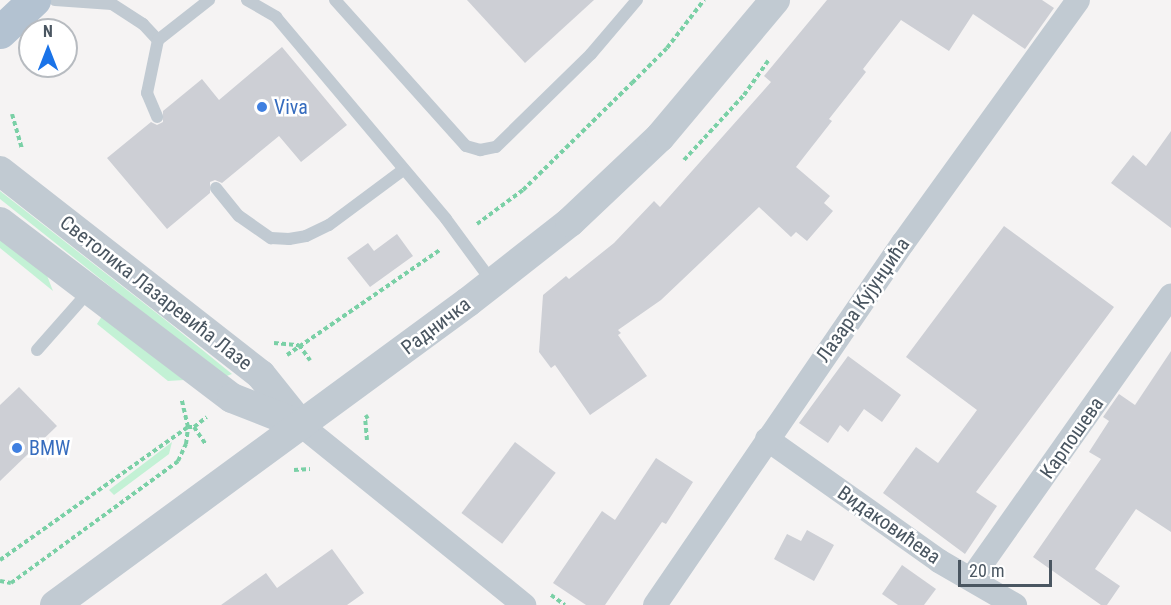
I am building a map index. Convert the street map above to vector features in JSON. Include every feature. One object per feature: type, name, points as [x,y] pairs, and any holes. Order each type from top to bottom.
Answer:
[{"type":"main road","points":[[0,32],[34,0]]},
{"type":"street","name":"Радничка","points":[[55,605],[493,283],[570,222],[660,137],[775,0]]},
{"type":"street","name":"Лазара Кујунџића","points":[[655,605],[903,243],[1078,0]]},
{"type":"street","name":"Светолика Лазаревића Лазе","points":[[0,171],[261,375],[301,425],[524,605]]},
{"type":"street","name":"Светолика Лазаревића Лазе","points":[[0,222],[232,398],[301,425]]},
{"type":"street","name":"Карпошева","points":[[971,579],[1171,296]]},
{"type":"street","name":"Видаковићева","points":[[767,440],[939,561],[971,579],[1003,602]]},
{"type":"lane","points":[[55,0],[112,4],[143,24],[158,40]]},
{"type":"lane","points":[[157,117],[147,93],[158,40],[209,0]]},
{"type":"lane","points":[[248,0],[276,17],[493,283]]},
{"type":"lane","points":[[335,0],[466,146],[480,150],[496,147],[591,54],[637,0]]},
{"type":"lane","points":[[216,188],[247,222],[270,238],[289,239],[306,236],[328,225],[403,170]]},
{"type":"lane","points":[[37,350],[90,289]]},
{"type":"path","points":[[287,355],[458,238],[531,182],[667,48],[704,0]]},
{"type":"path","points":[[299,345],[310,360]]},
{"type":"path","points":[[0,560],[188,427],[194,427],[210,415]]},
{"type":"path","points":[[0,581],[10,583],[178,461],[186,444],[188,427]]},
{"type":"path","points":[[194,427],[206,445]]},
{"type":"path","points":[[285,473],[301,468],[314,469]]},
{"type":"green space","points":[[0,191],[232,374],[224,377],[0,199]]},
{"type":"green space","points":[[0,237],[46,273],[53,291],[0,248]]},
{"type":"green space","points":[[102,316],[184,380],[168,381],[97,324]]},
{"type":"green space","points":[[172,442],[169,454],[114,495],[109,490]]},
{"type":"building","points":[[467,0],[594,0],[525,63]]},
{"type":"building","points":[[827,0],[1042,0],[1054,8],[1025,49],[973,14],[949,51],[901,20],[863,69],[866,72],[829,119],[832,121],[796,167],[830,196],[824,203],[833,211],[807,241],[796,232],[791,237],[759,207],[661,300],[618,330],[621,333],[618,335],[647,376],[590,415],[555,365],[551,368],[539,352],[543,295],[566,276],[569,279],[614,243],[654,201],[660,207],[771,82],[764,76]]},
{"type":"building","points":[[282,47],[347,125],[301,162],[279,136],[222,183],[215,180],[210,182],[210,193],[167,229],[107,158],[151,122],[157,125],[163,122],[163,111],[202,79],[219,100]]},
{"type":"building","points":[[1171,131],[1171,228],[1111,183],[1133,155],[1146,166]]},
{"type":"building","points":[[1004,226],[1114,307],[976,492],[997,506],[965,554],[883,493],[916,447],[938,463],[977,410],[906,357]]},
{"type":"building","points":[[397,234],[413,256],[370,287],[347,258],[368,243],[374,251]]},
{"type":"building","points":[[1171,351],[1171,532],[1136,509],[1095,569],[1120,586],[1107,605],[1101,605],[1033,557],[1101,459],[1089,452],[1109,421],[1103,417],[1119,394],[1135,405]]},
{"type":"building","points":[[848,356],[901,395],[882,422],[864,409],[848,432],[840,425],[828,443],[799,423]]},
{"type":"building","name":"BMW","points":[[19,387],[57,426],[0,481],[0,405]]},
{"type":"building","points":[[515,442],[556,473],[502,544],[461,513]]},
{"type":"building","points":[[656,458],[693,482],[666,524],[662,522],[605,605],[586,605],[553,583],[602,511],[615,520]]},
{"type":"building","points":[[807,530],[834,545],[814,581],[774,559],[787,534],[801,541]]},
{"type":"building","points":[[332,549],[364,593],[347,605],[221,605],[266,573],[277,588]]},
{"type":"building","points":[[902,565],[936,589],[924,605],[898,605],[882,594]]},
{"type":"place","name":"Viva","points":[[262,107]]},
{"type":"place","name":"BMW","points":[[17,448]]}]
